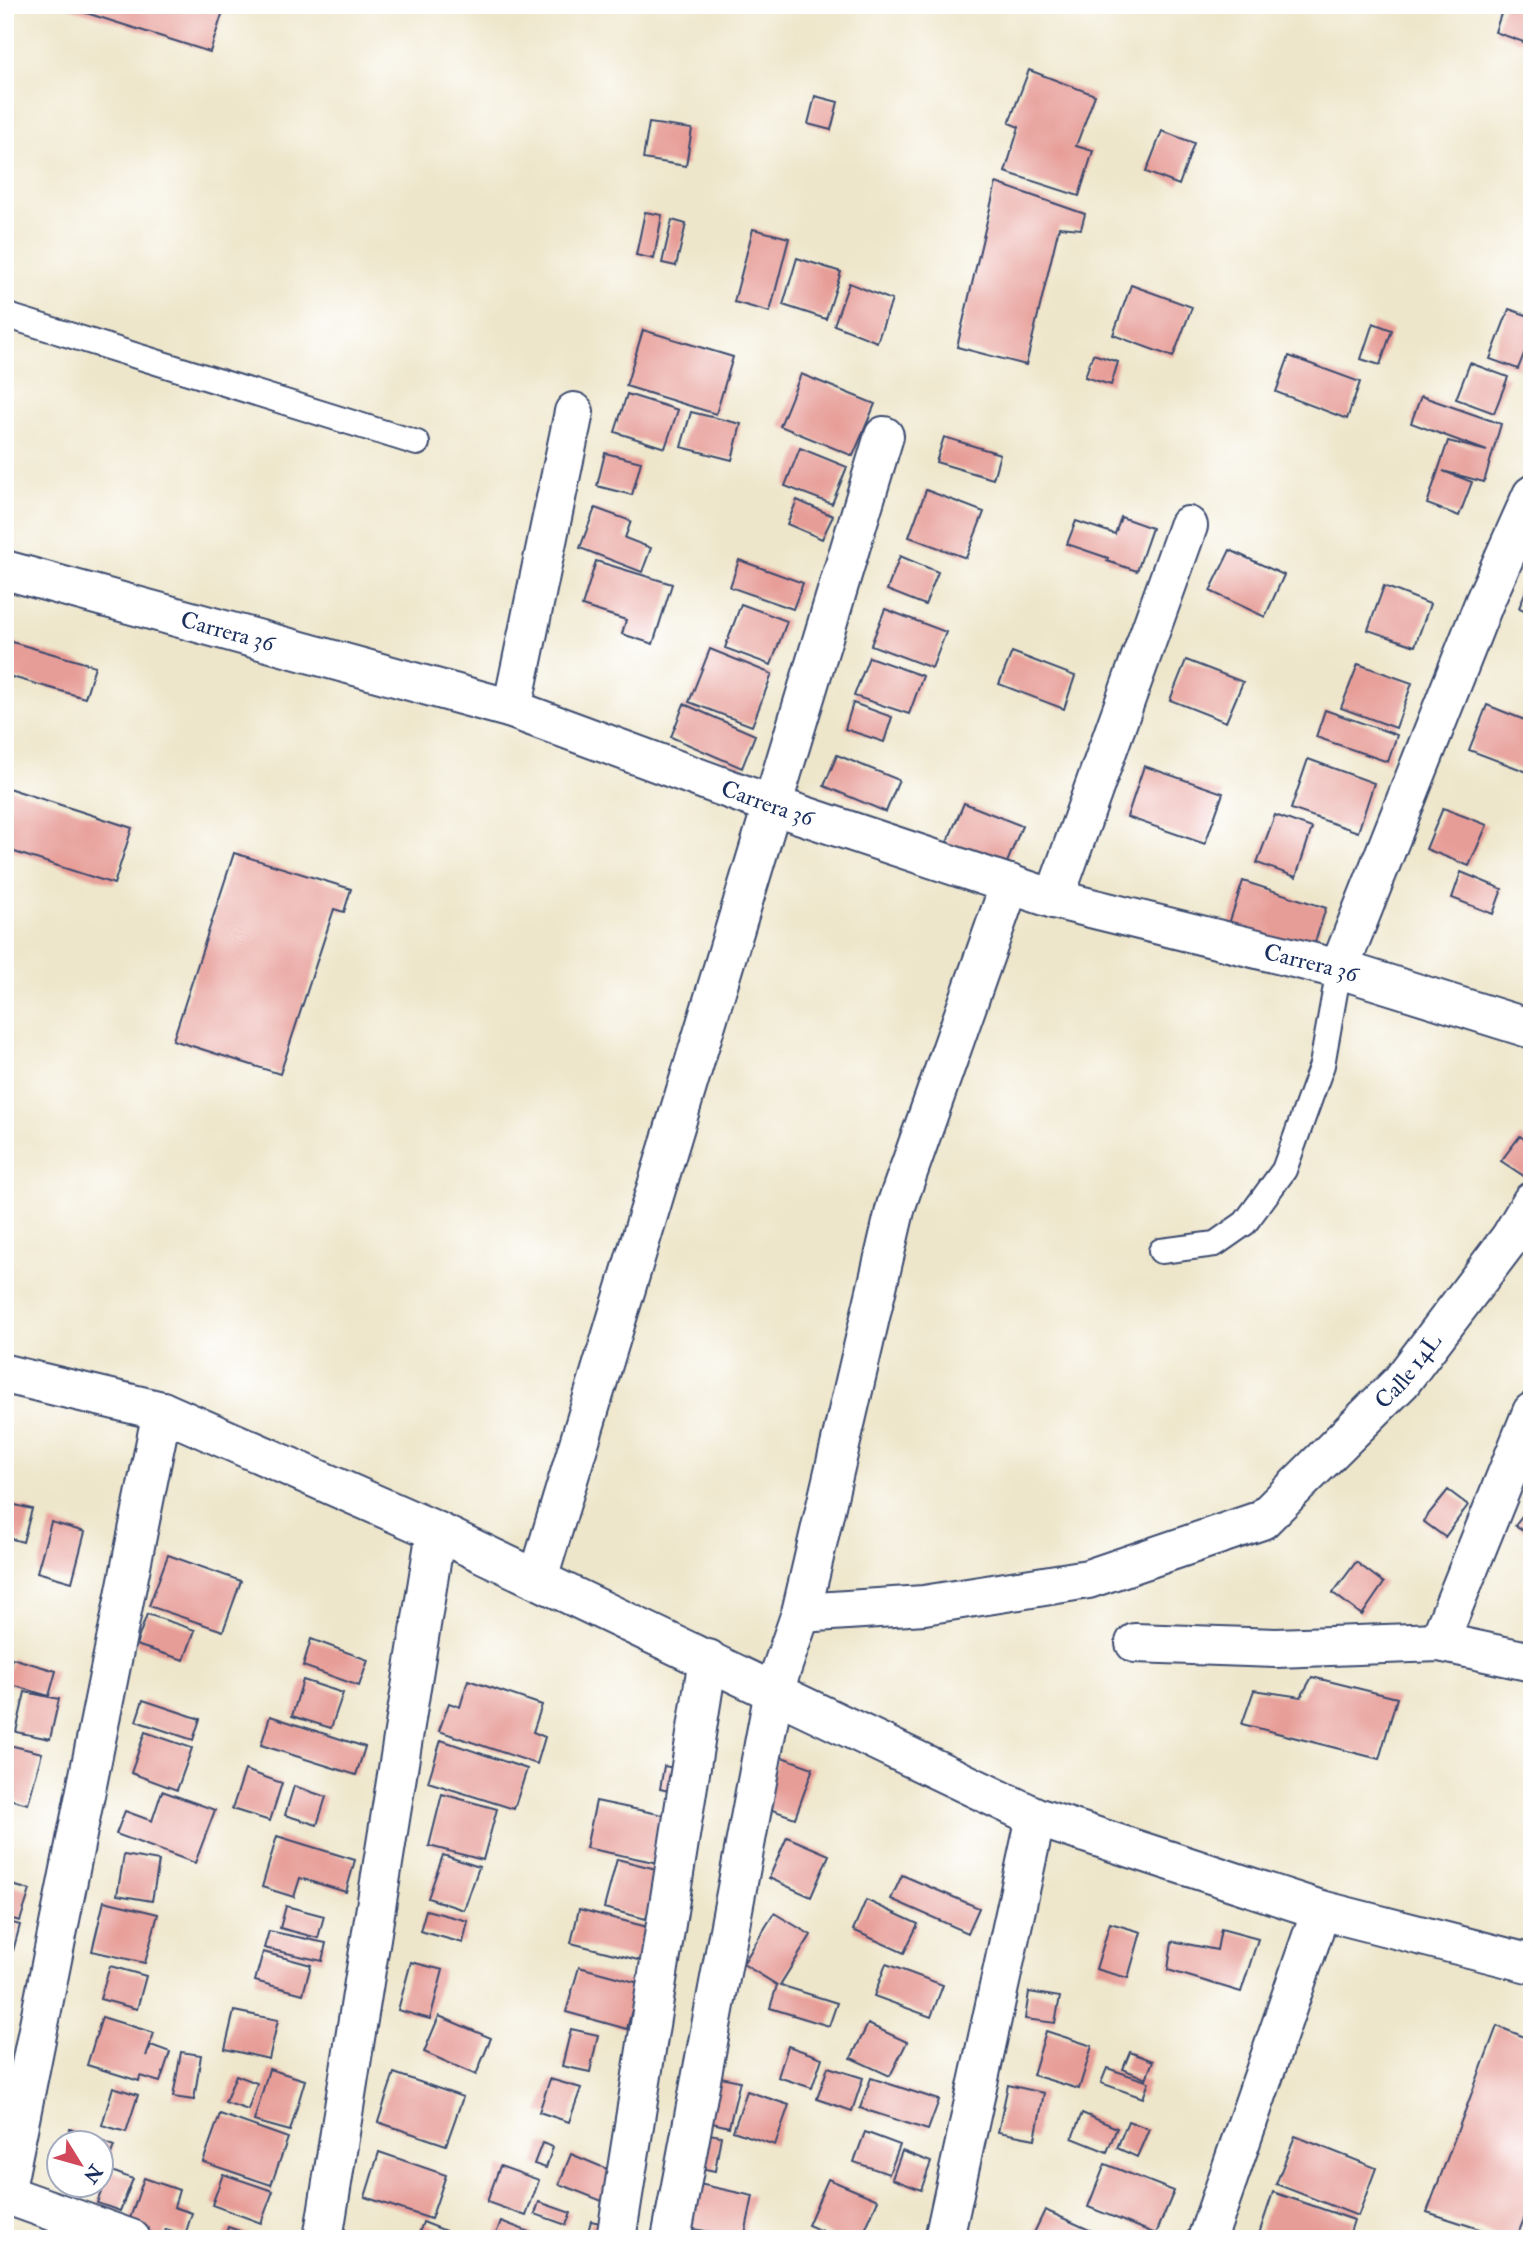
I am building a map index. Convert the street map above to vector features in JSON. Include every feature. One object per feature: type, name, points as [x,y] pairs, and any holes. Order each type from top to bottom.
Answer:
[{"type":"street","points":[[512,709],[574,412]]},
{"type":"street","points":[[538,1579],[884,436]]},
{"type":"street","points":[[1339,969],[1484,603],[1532,495]]},
{"type":"street","points":[[1054,899],[1188,526]]},
{"type":"street","name":"Carrera 36","points":[[5,570],[512,709],[772,805],[1054,899],[1339,969],[1532,1029]]},
{"type":"street","points":[[671,2239],[774,1691],[801,1613],[896,1206],[1010,884]]},
{"type":"street","name":"Calle 14L","points":[[801,1613],[924,1605],[1088,1578],[1262,1520],[1401,1382],[1510,1238],[1532,1201]]},
{"type":"street","points":[[5,1374],[162,1411],[436,1531],[1036,1817],[1321,1910],[1532,1964]]},
{"type":"street","points":[[131,2239],[5,2194],[162,1411]]},
{"type":"street","points":[[1439,1642],[1532,1412]]},
{"type":"street","points":[[323,2239],[436,1531]]},
{"type":"street","points":[[1135,1643],[1276,1648],[1439,1642],[1532,1662]]},
{"type":"street","points":[[616,2239],[708,1659]]},
{"type":"street","points":[[944,2239],[1036,1817]]},
{"type":"street","points":[[1208,2239],[1321,1910]]},
{"type":"lane","points":[[5,315],[416,443]]},
{"type":"lane","points":[[1161,1251],[1215,1244],[1245,1223],[1284,1170],[1322,1065],[1339,969]]},
{"type":"building","points":[[61,5],[225,5],[210,52]]},
{"type":"building","points":[[1504,5],[1532,5],[1532,45],[1495,32]]},
{"type":"building","points":[[1029,70],[1095,95],[1076,146],[1093,151],[1079,196],[1005,172],[1019,127],[1009,123]]},
{"type":"building","points":[[815,96],[838,102],[831,130],[808,124]]},
{"type":"building","points":[[649,123],[692,129],[686,166],[643,159]]},
{"type":"building","points":[[1162,131],[1194,143],[1179,185],[1146,172]]},
{"type":"building","points":[[996,183],[1085,214],[1081,229],[1059,227],[1026,365],[957,347]]},
{"type":"building","points":[[645,212],[662,215],[654,259],[636,255]]},
{"type":"building","points":[[672,220],[686,224],[676,266],[662,263]]},
{"type":"building","points":[[753,229],[789,238],[770,312],[734,302]]},
{"type":"building","points":[[797,258],[841,272],[826,319],[783,305]]},
{"type":"building","points":[[849,283],[892,300],[877,342],[834,325]]},
{"type":"building","points":[[1131,285],[1192,307],[1173,357],[1113,335]]},
{"type":"building","points":[[1509,309],[1532,317],[1532,333],[1518,369],[1490,359]]},
{"type":"building","points":[[1373,323],[1392,330],[1380,365],[1361,359]]},
{"type":"building","points":[[643,330],[733,357],[716,414],[626,386]]},
{"type":"building","points":[[1093,354],[1118,362],[1111,385],[1085,377]]},
{"type":"building","points":[[1289,356],[1360,382],[1347,419],[1276,392]]},
{"type":"building","points":[[1470,363],[1508,377],[1494,413],[1456,399]]},
{"type":"building","points":[[801,374],[875,404],[853,456],[780,426]]},
{"type":"building","points":[[627,394],[678,410],[665,448],[615,432]]},
{"type":"building","points":[[1421,396],[1501,424],[1484,482],[1443,471],[1472,482],[1459,516],[1427,504],[1448,441],[1487,451],[1411,423]]},
{"type":"building","points":[[691,412],[741,424],[732,460],[681,447]]},
{"type":"building","points":[[944,437],[1000,454],[993,479],[936,462]]},
{"type":"building","points":[[800,448],[847,467],[832,504],[785,486]]},
{"type":"building","points":[[605,453],[641,462],[632,495],[597,486]]},
{"type":"building","points":[[926,490],[984,512],[966,558],[909,537]]},
{"type":"building","points":[[797,500],[833,516],[822,539],[787,524]]},
{"type":"building","points":[[595,508],[631,521],[625,538],[651,548],[642,572],[580,548]]},
{"type":"building","points":[[1121,517],[1152,528],[1137,571],[1067,544],[1076,521],[1115,534]]},
{"type":"building","points":[[1230,550],[1284,575],[1265,617],[1210,591]]},
{"type":"building","points":[[900,556],[938,572],[925,605],[887,590]]},
{"type":"building","points":[[739,560],[803,583],[793,609],[730,587]]},
{"type":"building","points":[[596,561],[672,584],[653,644],[622,634],[626,620],[582,606]]},
{"type":"building","points":[[1532,575],[1532,613],[1519,608]]},
{"type":"building","points":[[1384,586],[1430,604],[1415,646],[1368,630]]},
{"type":"building","points":[[741,604],[787,621],[771,665],[725,648]]},
{"type":"building","points":[[885,609],[946,632],[932,668],[871,645]]},
{"type":"building","points":[[12,642],[95,666],[85,698],[5,675]]},
{"type":"building","points":[[710,649],[772,674],[752,726],[689,702]]},
{"type":"building","points":[[1012,652],[1075,676],[1064,709],[999,684]]},
{"type":"building","points":[[869,657],[923,676],[909,714],[854,696]]},
{"type":"building","points":[[1186,660],[1243,682],[1226,722],[1170,700]]},
{"type":"building","points":[[1358,664],[1412,683],[1396,728],[1341,708]]},
{"type":"building","points":[[853,703],[892,717],[884,742],[845,729]]},
{"type":"building","points":[[684,704],[755,735],[742,768],[671,737]]},
{"type":"building","points":[[1487,705],[1532,723],[1530,773],[1469,750]]},
{"type":"building","points":[[1325,710],[1397,735],[1388,762],[1316,737]]},
{"type":"building","points":[[837,755],[899,780],[886,812],[824,786]]},
{"type":"building","points":[[1308,759],[1374,783],[1358,832],[1291,809]]},
{"type":"building","points":[[1144,766],[1223,793],[1205,844],[1127,817]]},
{"type":"building","points":[[5,787],[132,828],[114,884],[5,849]]},
{"type":"building","points":[[964,803],[1022,826],[1004,870],[945,847]]},
{"type":"building","points":[[1443,808],[1487,825],[1469,866],[1426,849]]},
{"type":"building","points":[[1275,815],[1312,828],[1296,877],[1257,863]]},
{"type":"building","points":[[234,853],[351,889],[344,912],[334,909],[280,1074],[173,1040]]},
{"type":"building","points":[[1461,872],[1502,889],[1493,914],[1452,898]]},
{"type":"building","points":[[1243,881],[1326,908],[1311,955],[1228,927]]},
{"type":"building","points":[[1520,1136],[1532,1145],[1530,1180],[1501,1161]]},
{"type":"building","points":[[1448,1490],[1468,1505],[1445,1537],[1423,1521]]},
{"type":"building","points":[[1532,1503],[1532,1536],[1515,1525]]},
{"type":"building","points":[[11,1504],[32,1509],[23,1542],[5,1537]]},
{"type":"building","points":[[51,1522],[85,1532],[72,1582],[37,1572]]},
{"type":"building","points":[[168,1555],[241,1581],[223,1631],[149,1606]]},
{"type":"building","points":[[1356,1562],[1384,1583],[1362,1615],[1333,1593]]},
{"type":"building","points":[[147,1614],[195,1630],[184,1660],[136,1645]]},
{"type":"building","points":[[311,1639],[368,1660],[359,1686],[303,1666]]},
{"type":"building","points":[[12,1658],[56,1671],[49,1696],[5,1683]]},
{"type":"building","points":[[1312,1677],[1397,1698],[1379,1759],[1242,1724],[1254,1690],[1301,1697]]},
{"type":"building","points":[[303,1680],[343,1693],[331,1728],[292,1716]]},
{"type":"building","points":[[468,1680],[542,1705],[533,1732],[545,1737],[537,1764],[439,1731],[449,1703],[460,1707]]},
{"type":"building","points":[[25,1692],[59,1699],[50,1739],[16,1732]]},
{"type":"building","points":[[143,1700],[200,1719],[193,1740],[136,1721]]},
{"type":"building","points":[[270,1716],[365,1747],[356,1775],[261,1745]]},
{"type":"building","points":[[145,1732],[192,1748],[177,1790],[131,1773]]},
{"type":"building","points":[[441,1740],[527,1769],[514,1809],[428,1782]]},
{"type":"building","points":[[5,1744],[42,1753],[28,1804],[5,1798]]},
{"type":"building","points":[[779,1756],[813,1768],[795,1818],[761,1806]]},
{"type":"building","points":[[664,1766],[679,1769],[673,1792],[660,1789]]},
{"type":"building","points":[[245,1770],[282,1783],[270,1821],[232,1809]]},
{"type":"building","points":[[294,1786],[326,1797],[317,1825],[285,1815]]},
{"type":"building","points":[[162,1791],[215,1810],[195,1863],[116,1834],[125,1811],[152,1821]]},
{"type":"building","points":[[442,1794],[497,1809],[483,1860],[429,1846]]},
{"type":"building","points":[[596,1801],[668,1816],[659,1863],[586,1848]]},
{"type":"building","points":[[277,1836],[355,1860],[346,1892],[300,1878],[294,1897],[262,1887]]},
{"type":"building","points":[[787,1837],[829,1855],[811,1897],[769,1878]]},
{"type":"building","points":[[124,1855],[159,1861],[152,1901],[117,1895]]},
{"type":"building","points":[[443,1855],[479,1867],[464,1910],[428,1898]]},
{"type":"building","points":[[617,1859],[660,1870],[646,1919],[604,1908]]},
{"type":"building","points":[[902,1875],[979,1908],[968,1933],[891,1899]]},
{"type":"building","points":[[5,1883],[30,1890],[20,1921],[5,1917]]},
{"type":"building","points":[[866,1900],[918,1924],[904,1953],[853,1930]]},
{"type":"building","points":[[104,1901],[158,1914],[145,1963],[92,1951]]},
{"type":"building","points":[[286,1906],[324,1916],[318,1938],[280,1928]]},
{"type":"building","points":[[579,1909],[651,1928],[642,1961],[571,1943]]},
{"type":"building","points":[[426,1910],[468,1921],[463,1943],[420,1931]]},
{"type":"building","points":[[774,1913],[811,1935],[780,1985],[837,2003],[829,2026],[770,2008],[777,1985],[743,1964]]},
{"type":"building","points":[[5,1921],[20,1925],[13,1951],[5,1948]]},
{"type":"building","points":[[1110,1923],[1141,1932],[1128,1978],[1096,1969]]},
{"type":"building","points":[[1221,1929],[1258,1939],[1241,1992],[1168,1970],[1172,1941],[1217,1950]]},
{"type":"building","points":[[269,1931],[326,1943],[322,1961],[264,1948]]},
{"type":"building","points":[[263,1952],[311,1965],[303,1994],[255,1981]]},
{"type":"building","points":[[411,1962],[443,1970],[430,2019],[398,2010]]},
{"type":"building","points":[[886,1964],[943,1985],[931,2017],[874,1996]]},
{"type":"building","points":[[110,1966],[146,1976],[137,2009],[100,1999]]},
{"type":"building","points":[[579,1967],[639,1983],[627,2029],[566,2012]]},
{"type":"building","points":[[1029,1992],[1060,1997],[1055,2023],[1025,2019]]},
{"type":"building","points":[[234,2011],[278,2020],[269,2059],[225,2049]]},
{"type":"building","points":[[439,2016],[491,2038],[476,2075],[424,2052]]},
{"type":"building","points":[[102,2017],[154,2033],[146,2056],[151,2045],[170,2052],[160,2082],[140,2076],[139,2081],[87,2065]]},
{"type":"building","points":[[868,2024],[907,2042],[890,2076],[851,2058]]},
{"type":"building","points":[[1497,2026],[1532,2040],[1532,2199],[1516,2239],[1427,2212]]},
{"type":"building","points":[[571,2029],[598,2035],[590,2072],[562,2066]]},
{"type":"building","points":[[1046,2031],[1092,2046],[1079,2089],[1033,2075]]},
{"type":"building","points":[[788,2046],[822,2058],[812,2088],[778,2077]]},
{"type":"building","points":[[181,2052],[201,2055],[194,2100],[173,2097]]},
{"type":"building","points":[[1130,2052],[1153,2061],[1146,2079],[1123,2069]]},
{"type":"building","points":[[828,2067],[863,2078],[852,2111],[817,2099]]},
{"type":"building","points":[[1107,2068],[1149,2082],[1143,2098],[1101,2083]]},
{"type":"building","points":[[269,2069],[305,2080],[290,2131],[254,2121]]},
{"type":"building","points":[[394,2073],[463,2097],[446,2145],[378,2122]]},
{"type":"building","points":[[706,2074],[740,2081],[729,2127],[696,2119]]},
{"type":"building","points":[[236,2075],[257,2083],[248,2110],[225,2102]]},
{"type":"building","points":[[871,2078],[939,2100],[928,2130],[860,2108]]},
{"type":"building","points":[[550,2079],[581,2088],[569,2122],[539,2112]]},
{"type":"building","points":[[1008,2085],[1044,2093],[1035,2139],[998,2132]]},
{"type":"building","points":[[113,2087],[138,2095],[126,2132],[102,2125]]},
{"type":"building","points":[[747,2091],[789,2105],[775,2145],[733,2131]]},
{"type":"building","points":[[1082,2113],[1117,2128],[1107,2152],[1072,2138]]},
{"type":"building","points":[[220,2114],[288,2138],[271,2185],[203,2162]]},
{"type":"building","points":[[1128,2121],[1149,2129],[1137,2157],[1117,2148]]},
{"type":"building","points":[[697,2132],[721,2136],[715,2171],[691,2166]]},
{"type":"building","points":[[865,2132],[900,2145],[889,2174],[854,2162]]},
{"type":"building","points":[[1295,2136],[1376,2168],[1358,2216],[1276,2184]]},
{"type":"building","points":[[542,2143],[553,2147],[546,2168],[534,2164]]},
{"type":"building","points":[[902,2151],[931,2162],[921,2190],[892,2179]]},
{"type":"building","points":[[379,2152],[446,2175],[431,2219],[365,2197]]},
{"type":"building","points":[[571,2154],[619,2174],[607,2203],[559,2184]]},
{"type":"building","points":[[1105,2164],[1174,2191],[1156,2234],[1088,2207]]},
{"type":"building","points":[[500,2166],[539,2180],[526,2216],[487,2202]]},
{"type":"building","points":[[116,2173],[133,2179],[120,2211],[97,2203],[99,2198],[116,2198]]},
{"type":"building","points":[[223,2174],[273,2191],[261,2223],[212,2205]]},
{"type":"building","points":[[144,2178],[179,2190],[174,2207],[192,2213],[185,2235],[166,2229],[163,2239],[153,2239],[126,2230]]},
{"type":"building","points":[[828,2179],[878,2200],[861,2239],[840,2239],[808,2225]]},
{"type":"building","points":[[690,2182],[753,2196],[744,2239],[680,2226]]},
{"type":"building","points":[[1273,2192],[1354,2220],[1348,2239],[1273,2239],[1259,2234]]},
{"type":"building","points":[[539,2202],[571,2213],[566,2225],[535,2214]]},
{"type":"building","points":[[1045,2210],[1094,2232],[1091,2239],[1032,2237]]},
{"type":"building","points":[[501,2221],[532,2233],[530,2239],[494,2239]]},
{"type":"building","points":[[591,2221],[609,2225],[605,2239],[586,2239]]},
{"type":"building","points":[[423,2222],[446,2231],[443,2239],[417,2239]]},
{"type":"building","points":[[228,2227],[260,2238],[260,2239],[224,2239]]}]
